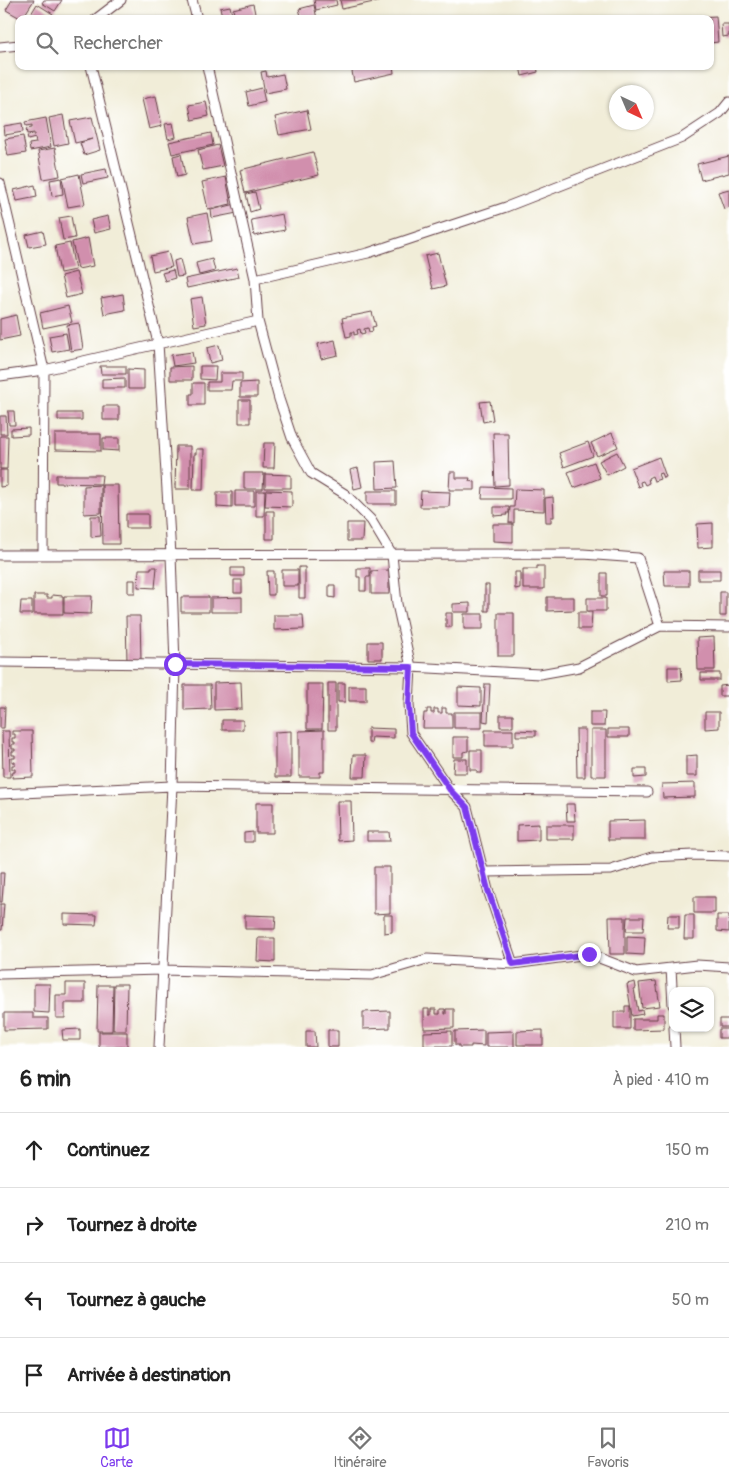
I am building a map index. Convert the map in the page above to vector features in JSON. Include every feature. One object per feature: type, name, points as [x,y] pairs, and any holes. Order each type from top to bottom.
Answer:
[{"type":"street","points":[[101,15],[121,0]]},
{"type":"street","points":[[192,0],[195,15]]},
{"type":"street","points":[[0,47],[15,45]]},
{"type":"street","points":[[92,70],[158,343],[175,664],[172,786],[159,1047]]},
{"type":"street","points":[[208,70],[255,280],[258,321],[278,399],[292,438],[311,473],[345,494],[371,520],[392,555],[397,604],[411,667],[409,704],[411,733],[450,790],[467,807],[485,872],[488,890],[513,964]]},
{"type":"street","points":[[255,280],[368,253],[506,207],[682,138],[720,114],[729,102]]},
{"type":"street","points":[[0,183],[44,370],[43,555]]},
{"type":"street","points":[[0,376],[44,370],[258,321]]},
{"type":"street","points":[[0,555],[583,554],[638,558],[660,626]]},
{"type":"street","points":[[0,662],[411,667],[540,674],[579,667],[660,626],[729,627]]},
{"type":"street","points":[[0,794],[172,786],[647,792]]},
{"type":"street","points":[[485,872],[611,870],[652,857],[729,856]]},
{"type":"street","points":[[0,974],[162,970],[372,974],[427,959],[513,964],[589,954],[636,972],[697,966],[729,967]]},
{"type":"street","points":[[671,968],[672,987]]},
{"type":"street","points":[[674,1032],[674,1047]]},
{"type":"building","points":[[12,0],[34,0],[25,15],[15,15],[6,10]]},
{"type":"building","points":[[44,0],[62,0],[55,11],[42,3]]},
{"type":"building","points":[[314,0],[336,0],[337,5],[316,10]]},
{"type":"building","points":[[340,0],[378,0],[378,1],[342,9]]},
{"type":"building","points":[[37,4],[53,14],[52,15],[30,15]]},
{"type":"building","points":[[253,4],[255,15],[234,15],[233,9]]},
{"type":"building","points":[[314,5],[316,15],[301,15],[299,9]]},
{"type":"building","points":[[230,6],[232,15],[222,15],[220,8]]},
{"type":"building","points":[[714,16],[716,16],[718,42],[714,42]]},
{"type":"building","points":[[721,24],[729,24],[729,36],[722,37]]},
{"type":"building","points":[[352,70],[394,70],[394,73],[354,82]]},
{"type":"building","points":[[521,70],[538,70],[538,72],[522,76]]},
{"type":"building","points":[[266,71],[267,77],[283,74],[286,89],[265,93],[261,72]]},
{"type":"building","points":[[262,88],[265,102],[249,106],[246,92]]},
{"type":"building","points":[[156,96],[162,126],[149,129],[142,99]]},
{"type":"building","points":[[206,102],[209,116],[192,120],[189,105]]},
{"type":"building","points":[[307,110],[311,129],[279,135],[275,117]]},
{"type":"building","points":[[63,115],[68,143],[54,146],[49,118]]},
{"type":"building","points":[[92,117],[100,150],[84,155],[80,143],[92,139],[75,143],[70,121]]},
{"type":"building","points":[[46,118],[51,147],[30,151],[29,144],[36,143],[35,138],[28,140],[27,136],[34,135],[34,133],[27,134],[26,129],[32,128],[32,125],[26,126],[25,122]]},
{"type":"building","points":[[22,123],[23,132],[5,135],[4,126]]},
{"type":"building","points":[[173,123],[176,137],[168,139],[165,124]]},
{"type":"building","points":[[211,133],[213,145],[172,154],[169,142]]},
{"type":"building","points":[[23,136],[26,153],[8,156],[5,139]]},
{"type":"building","points":[[218,145],[223,166],[203,170],[198,150]]},
{"type":"building","points":[[55,148],[60,176],[43,179],[38,151]]},
{"type":"building","points":[[313,152],[319,175],[245,193],[240,170]]},
{"type":"building","points":[[181,154],[185,175],[177,177],[173,156]]},
{"type":"building","points":[[729,156],[729,173],[701,180],[697,164]]},
{"type":"building","points":[[106,169],[108,178],[83,183],[81,174]]},
{"type":"building","points":[[79,174],[85,204],[68,207],[62,178]]},
{"type":"building","points":[[226,177],[231,204],[208,209],[202,182]]},
{"type":"building","points":[[61,178],[63,194],[52,196],[50,180]]},
{"type":"building","points":[[35,185],[37,197],[17,201],[14,190]]},
{"type":"building","points":[[729,189],[729,207],[724,209],[718,192]]},
{"type":"building","points":[[255,192],[259,209],[250,212],[246,194]]},
{"type":"building","points":[[236,204],[237,213],[212,218],[211,210]]},
{"type":"building","points":[[207,213],[212,241],[194,244],[188,217]]},
{"type":"building","points":[[282,214],[285,230],[254,236],[251,220]]},
{"type":"building","points":[[71,216],[75,238],[63,240],[59,218]]},
{"type":"building","points":[[108,216],[111,229],[94,233],[91,220]]},
{"type":"building","points":[[43,231],[46,244],[29,247],[26,235]]},
{"type":"building","points":[[88,238],[93,266],[78,269],[72,242]]},
{"type":"building","points":[[70,243],[75,270],[60,273],[55,246]]},
{"type":"building","points":[[168,252],[172,267],[153,271],[150,256]]},
{"type":"building","points":[[438,253],[446,286],[433,289],[425,256]]},
{"type":"building","points":[[180,259],[184,276],[177,277],[174,261]]},
{"type":"building","points":[[212,259],[215,271],[199,275],[196,263]]},
{"type":"building","points":[[237,268],[239,277],[187,288],[185,279]]},
{"type":"building","points":[[173,270],[175,278],[165,281],[162,273]]},
{"type":"building","points":[[76,272],[82,294],[66,298],[61,276]]},
{"type":"building","points":[[123,294],[125,310],[104,314],[101,298]]},
{"type":"building","points":[[202,297],[206,324],[194,326],[190,299]]},
{"type":"building","points":[[68,306],[72,322],[43,328],[40,313]]},
{"type":"building","points":[[372,312],[376,326],[372,327],[373,331],[369,332],[368,328],[364,329],[365,333],[361,334],[360,329],[357,330],[358,334],[354,335],[354,332],[351,332],[351,336],[346,337],[342,318]]},
{"type":"building","points":[[16,315],[20,336],[0,340],[0,319]]},
{"type":"building","points":[[79,323],[83,349],[71,351],[67,325]]},
{"type":"building","points":[[66,333],[69,349],[52,352],[49,336]]},
{"type":"building","points":[[335,340],[338,355],[321,359],[318,344]]},
{"type":"building","points":[[219,345],[222,360],[210,363],[207,348]]},
{"type":"building","points":[[192,352],[194,363],[173,366],[171,355]]},
{"type":"building","points":[[100,366],[126,366],[126,374],[101,374]]},
{"type":"building","points":[[192,366],[192,380],[170,380],[170,367]]},
{"type":"building","points":[[200,366],[216,366],[215,380],[200,379]]},
{"type":"building","points":[[128,369],[144,370],[144,389],[128,389]]},
{"type":"building","points":[[220,373],[242,373],[242,381],[232,381],[231,390],[207,390],[207,382],[220,382]]},
{"type":"building","points":[[125,378],[125,388],[102,388],[102,379]]},
{"type":"building","points":[[257,382],[257,397],[240,397],[240,383]]},
{"type":"building","points":[[193,383],[204,383],[204,405],[190,405]]},
{"type":"building","points":[[239,400],[250,400],[250,423],[239,423]]},
{"type":"building","points":[[490,401],[493,420],[483,422],[480,402]]},
{"type":"building","points":[[103,406],[119,406],[119,420],[103,420]]},
{"type":"building","points":[[8,411],[14,411],[15,425],[9,425]]},
{"type":"building","points":[[58,413],[82,413],[82,420],[58,420]]},
{"type":"building","points":[[0,416],[6,416],[7,434],[0,434]]},
{"type":"building","points":[[29,428],[29,435],[11,436],[11,429]]},
{"type":"building","points":[[493,433],[508,433],[509,485],[495,486]]},
{"type":"building","points":[[612,433],[618,447],[597,456],[591,443]]},
{"type":"building","points":[[55,434],[101,434],[101,451],[55,450]]},
{"type":"building","points":[[0,436],[8,436],[7,469],[0,469]]},
{"type":"building","points":[[103,438],[119,438],[119,451],[103,450]]},
{"type":"building","points":[[588,442],[593,456],[564,467],[559,453]]},
{"type":"building","points":[[264,443],[275,443],[274,468],[263,468]]},
{"type":"building","points":[[176,446],[190,446],[190,489],[175,489]]},
{"type":"building","points":[[196,449],[204,449],[203,490],[193,490],[194,454],[196,454]]},
{"type":"building","points":[[617,452],[624,466],[607,475],[599,461]]},
{"type":"building","points":[[659,457],[666,477],[663,478],[661,473],[658,474],[660,479],[654,481],[652,476],[648,478],[649,483],[645,485],[643,481],[640,482],[641,486],[638,487],[631,468]]},
{"type":"building","points":[[395,461],[397,488],[377,489],[376,462]]},
{"type":"building","points":[[594,462],[600,478],[574,488],[568,472]]},
{"type":"building","points":[[358,468],[362,487],[354,489],[350,470]]},
{"type":"building","points":[[0,470],[7,470],[7,486],[0,487]]},
{"type":"building","points":[[450,472],[456,472],[456,478],[470,478],[469,481],[475,482],[475,490],[449,490]]},
{"type":"building","points":[[244,473],[264,473],[263,489],[244,489]]},
{"type":"building","points":[[265,474],[291,475],[291,488],[265,488]]},
{"type":"building","points":[[56,475],[102,475],[101,484],[56,483]]},
{"type":"building","points":[[101,485],[101,513],[84,514],[84,486]]},
{"type":"building","points":[[102,485],[118,485],[119,544],[103,544]]},
{"type":"building","points":[[483,487],[511,488],[511,499],[482,499]]},
{"type":"building","points":[[515,489],[544,490],[544,511],[514,510],[514,523],[509,523],[510,507],[514,507]]},
{"type":"building","points":[[266,490],[292,491],[292,507],[265,506]]},
{"type":"building","points":[[235,491],[254,491],[254,506],[235,506]]},
{"type":"building","points":[[256,491],[265,491],[264,516],[256,516]]},
{"type":"building","points":[[367,491],[396,491],[396,504],[367,504]]},
{"type":"building","points":[[421,491],[450,492],[449,507],[420,507]]},
{"type":"building","points":[[217,492],[232,492],[232,508],[217,507]]},
{"type":"building","points":[[553,497],[554,517],[551,517],[551,522],[546,522],[545,498]]},
{"type":"building","points":[[494,507],[509,507],[509,513],[506,513],[507,515],[494,516]]},
{"type":"building","points":[[266,511],[274,511],[274,539],[266,539]]},
{"type":"building","points":[[126,514],[148,514],[148,528],[126,528]]},
{"type":"building","points":[[91,516],[100,516],[101,536],[91,537]]},
{"type":"building","points":[[347,523],[363,523],[362,541],[347,541]]},
{"type":"building","points":[[713,523],[713,547],[698,548],[697,524]]},
{"type":"building","points":[[493,524],[513,524],[513,542],[493,541]]},
{"type":"building","points":[[537,566],[544,566],[544,589],[523,589],[523,569],[537,569]]},
{"type":"building","points":[[151,567],[157,567],[155,588],[138,587],[139,569],[151,569]]},
{"type":"building","points":[[299,567],[305,567],[305,598],[299,598]]},
{"type":"building","points":[[231,568],[244,568],[244,576],[231,576]]},
{"type":"building","points":[[357,568],[370,568],[370,577],[366,577],[366,591],[360,591],[360,577],[357,577]]},
{"type":"building","points":[[282,570],[298,570],[298,586],[282,586]]},
{"type":"building","points":[[389,570],[389,594],[371,594],[371,571]]},
{"type":"building","points":[[698,570],[720,570],[720,580],[698,580]]},
{"type":"building","points":[[267,571],[274,571],[274,595],[268,595]]},
{"type":"building","points":[[664,571],[689,571],[689,586],[665,586]]},
{"type":"building","points":[[515,572],[520,572],[520,588],[515,589]]},
{"type":"building","points":[[601,573],[607,573],[607,596],[601,596]]},
{"type":"building","points":[[128,580],[135,580],[135,593],[128,593]]},
{"type":"building","points":[[234,580],[242,580],[242,593],[234,593]]},
{"type":"building","points":[[329,585],[335,585],[335,598],[329,597]]},
{"type":"building","points":[[485,585],[489,585],[489,611],[485,611]]},
{"type":"building","points":[[720,592],[726,592],[726,616],[720,616]]},
{"type":"building","points":[[34,595],[47,595],[47,598],[52,598],[52,595],[63,596],[63,614],[34,614]]},
{"type":"building","points":[[64,596],[92,596],[91,614],[64,613]]},
{"type":"building","points":[[181,597],[209,597],[209,612],[181,612]]},
{"type":"building","points":[[242,597],[242,612],[211,612],[211,598]]},
{"type":"building","points":[[547,597],[574,597],[574,610],[547,611]]},
{"type":"building","points":[[587,598],[606,598],[606,611],[587,611]]},
{"type":"building","points":[[21,601],[32,601],[32,614],[20,614]]},
{"type":"building","points":[[470,603],[470,612],[453,612],[453,604]]},
{"type":"building","points":[[578,612],[592,612],[591,629],[578,629]]},
{"type":"building","points":[[446,613],[452,613],[452,627],[446,627]]},
{"type":"building","points":[[498,613],[514,613],[514,656],[498,656]]},
{"type":"building","points":[[464,614],[483,614],[483,629],[464,629]]},
{"type":"building","points":[[274,615],[303,615],[304,629],[274,630]]},
{"type":"building","points":[[126,616],[140,616],[141,661],[127,661]]},
{"type":"building","points":[[714,637],[715,670],[698,670],[697,638]]},
{"type":"building","points":[[368,642],[382,642],[382,659],[368,659]]},
{"type":"building","points":[[668,667],[681,667],[682,680],[668,681]]},
{"type":"building","points":[[701,673],[720,673],[720,680],[701,680]]},
{"type":"building","points":[[241,682],[242,709],[214,710],[214,683]]},
{"type":"building","points":[[328,683],[336,683],[336,730],[328,730]]},
{"type":"building","points":[[338,683],[345,683],[345,702],[338,702]]},
{"type":"building","points":[[307,684],[323,684],[322,729],[307,729]]},
{"type":"building","points":[[485,684],[490,684],[488,722],[483,721]]},
{"type":"building","points":[[184,685],[210,685],[211,709],[184,710]]},
{"type":"building","points":[[729,685],[729,696],[720,696],[720,686]]},
{"type":"building","points":[[349,686],[366,686],[366,701],[349,701]]},
{"type":"building","points":[[458,687],[481,688],[481,706],[458,705]]},
{"type":"building","points":[[0,707],[5,707],[4,728],[0,728]]},
{"type":"building","points":[[442,708],[446,708],[446,713],[452,713],[452,728],[423,728],[424,713],[427,713],[427,709],[431,709],[431,713],[434,713],[434,709],[438,709],[438,713],[442,713]]},
{"type":"building","points":[[454,712],[482,712],[482,728],[454,728]]},
{"type":"building","points":[[590,712],[605,712],[604,726],[590,726]]},
{"type":"building","points":[[705,712],[719,712],[719,728],[705,729]]},
{"type":"building","points":[[500,715],[513,715],[513,727],[500,727]]},
{"type":"building","points":[[222,720],[243,720],[243,730],[222,730]]},
{"type":"building","points":[[368,728],[394,729],[394,738],[372,737],[371,743],[368,743]]},
{"type":"building","points":[[576,729],[585,729],[585,777],[577,777]]},
{"type":"building","points":[[608,729],[629,729],[629,737],[608,737]]},
{"type":"building","points":[[324,730],[324,772],[320,772],[320,777],[299,777],[299,731]]},
{"type":"building","points":[[485,730],[513,730],[513,746],[485,746]]},
{"type":"building","points":[[516,730],[536,731],[536,736],[516,736]]},
{"type":"building","points":[[591,730],[606,730],[606,776],[591,776]]},
{"type":"building","points":[[2,731],[9,731],[10,777],[3,777]]},
{"type":"building","points":[[12,731],[32,731],[33,777],[12,778],[15,769],[12,769],[12,765],[15,765],[15,762],[12,762],[12,758],[15,758],[15,755],[12,755],[12,751],[15,751],[15,749],[12,749],[12,744],[15,744],[15,742],[12,742],[12,738],[15,738],[15,734],[12,734]]},
{"type":"building","points":[[291,731],[291,777],[275,777],[275,732]]},
{"type":"building","points":[[453,737],[468,737],[468,751],[463,752],[463,757],[453,757]]},
{"type":"building","points":[[470,750],[482,750],[482,773],[477,773],[477,770],[470,770]]},
{"type":"building","points":[[353,755],[366,755],[365,777],[352,777]]},
{"type":"building","points":[[697,755],[697,776],[686,776],[686,756]]},
{"type":"building","points":[[454,759],[467,759],[467,773],[453,773]]},
{"type":"building","points":[[634,769],[646,769],[646,777],[634,778]]},
{"type":"building","points":[[695,783],[695,797],[663,798],[662,784]]},
{"type":"building","points":[[337,801],[351,801],[352,840],[338,841]]},
{"type":"building","points":[[256,803],[273,803],[273,833],[256,833]]},
{"type":"building","points":[[566,804],[574,804],[575,821],[567,821]]},
{"type":"building","points":[[645,820],[645,840],[608,840],[608,821]]},
{"type":"building","points":[[539,824],[539,840],[517,841],[517,825]]},
{"type":"building","points":[[546,825],[574,825],[574,839],[546,839]]},
{"type":"building","points":[[253,832],[253,842],[244,842],[244,833]]},
{"type":"building","points":[[367,832],[389,832],[390,841],[367,841]]},
{"type":"building","points":[[374,867],[390,867],[390,913],[374,914]]},
{"type":"building","points":[[0,873],[4,873],[2,902],[0,902]]},
{"type":"building","points":[[694,897],[715,897],[715,913],[694,913]]},
{"type":"building","points":[[0,904],[4,904],[2,930],[0,930]]},
{"type":"building","points":[[64,914],[97,915],[96,925],[64,924]]},
{"type":"building","points":[[245,915],[276,916],[275,929],[245,929]]},
{"type":"building","points":[[384,915],[392,915],[392,932],[384,933]]},
{"type":"building","points":[[668,915],[679,915],[679,928],[667,928]]},
{"type":"building","points":[[685,915],[694,915],[694,939],[684,939]]},
{"type":"building","points":[[717,915],[729,915],[729,932],[717,931]]},
{"type":"building","points":[[609,917],[625,917],[625,954],[610,954]]},
{"type":"building","points":[[627,917],[644,917],[643,931],[626,931]]},
{"type":"building","points":[[627,936],[645,937],[644,955],[627,954]]},
{"type":"building","points":[[258,938],[275,938],[275,962],[257,961]]},
{"type":"building","points":[[656,981],[660,1006],[642,1008],[639,983]]},
{"type":"building","points":[[635,982],[636,988],[634,989],[638,1011],[642,1010],[643,1014],[632,1016],[627,984]]},
{"type":"building","points":[[66,983],[85,983],[85,1003],[65,1003],[65,1018],[56,1018],[56,995],[66,995]]},
{"type":"building","points":[[34,984],[50,984],[49,1013],[34,1012]]},
{"type":"building","points":[[114,984],[127,984],[126,1030],[113,1030]]},
{"type":"building","points":[[98,985],[113,985],[112,1031],[97,1031]]},
{"type":"building","points":[[625,1006],[630,1006],[630,1029],[614,1029],[614,1012],[625,1012]]},
{"type":"building","points":[[424,1009],[429,1009],[429,1015],[431,1015],[431,1009],[436,1009],[436,1014],[440,1014],[440,1009],[445,1009],[446,1014],[446,1009],[454,1009],[454,1028],[424,1029]]},
{"type":"building","points":[[390,1011],[390,1028],[363,1029],[363,1012]]},
{"type":"building","points":[[4,1013],[33,1013],[33,1018],[48,1018],[48,1029],[4,1030]]},
{"type":"building","points":[[657,1014],[664,1014],[664,1029],[633,1030],[633,1019],[657,1019]]},
{"type":"building","points":[[720,1019],[729,1019],[729,1027],[720,1027]]},
{"type":"building","points":[[80,1029],[80,1040],[63,1040],[62,1030]]},
{"type":"building","points":[[719,1029],[729,1029],[729,1038],[719,1038]]},
{"type":"building","points":[[328,1030],[338,1030],[338,1047],[328,1047]]},
{"type":"building","points":[[484,1030],[484,1046],[471,1045],[471,1047],[459,1047],[459,1045],[455,1045],[455,1031]]},
{"type":"building","points":[[543,1030],[543,1045],[517,1045],[517,1031]]},
{"type":"building","points":[[306,1031],[315,1031],[316,1047],[306,1047]]},
{"type":"building","points":[[452,1031],[452,1046],[424,1046],[424,1032]]},
{"type":"building","points":[[514,1031],[514,1047],[486,1047],[486,1032]]},
{"type":"building","points":[[99,1032],[127,1032],[127,1047],[99,1047]]},
{"type":"route","points":[[175,664],[411,667],[409,704],[411,733],[450,790],[467,807],[485,872],[488,890],[513,964],[589,954]]}]
